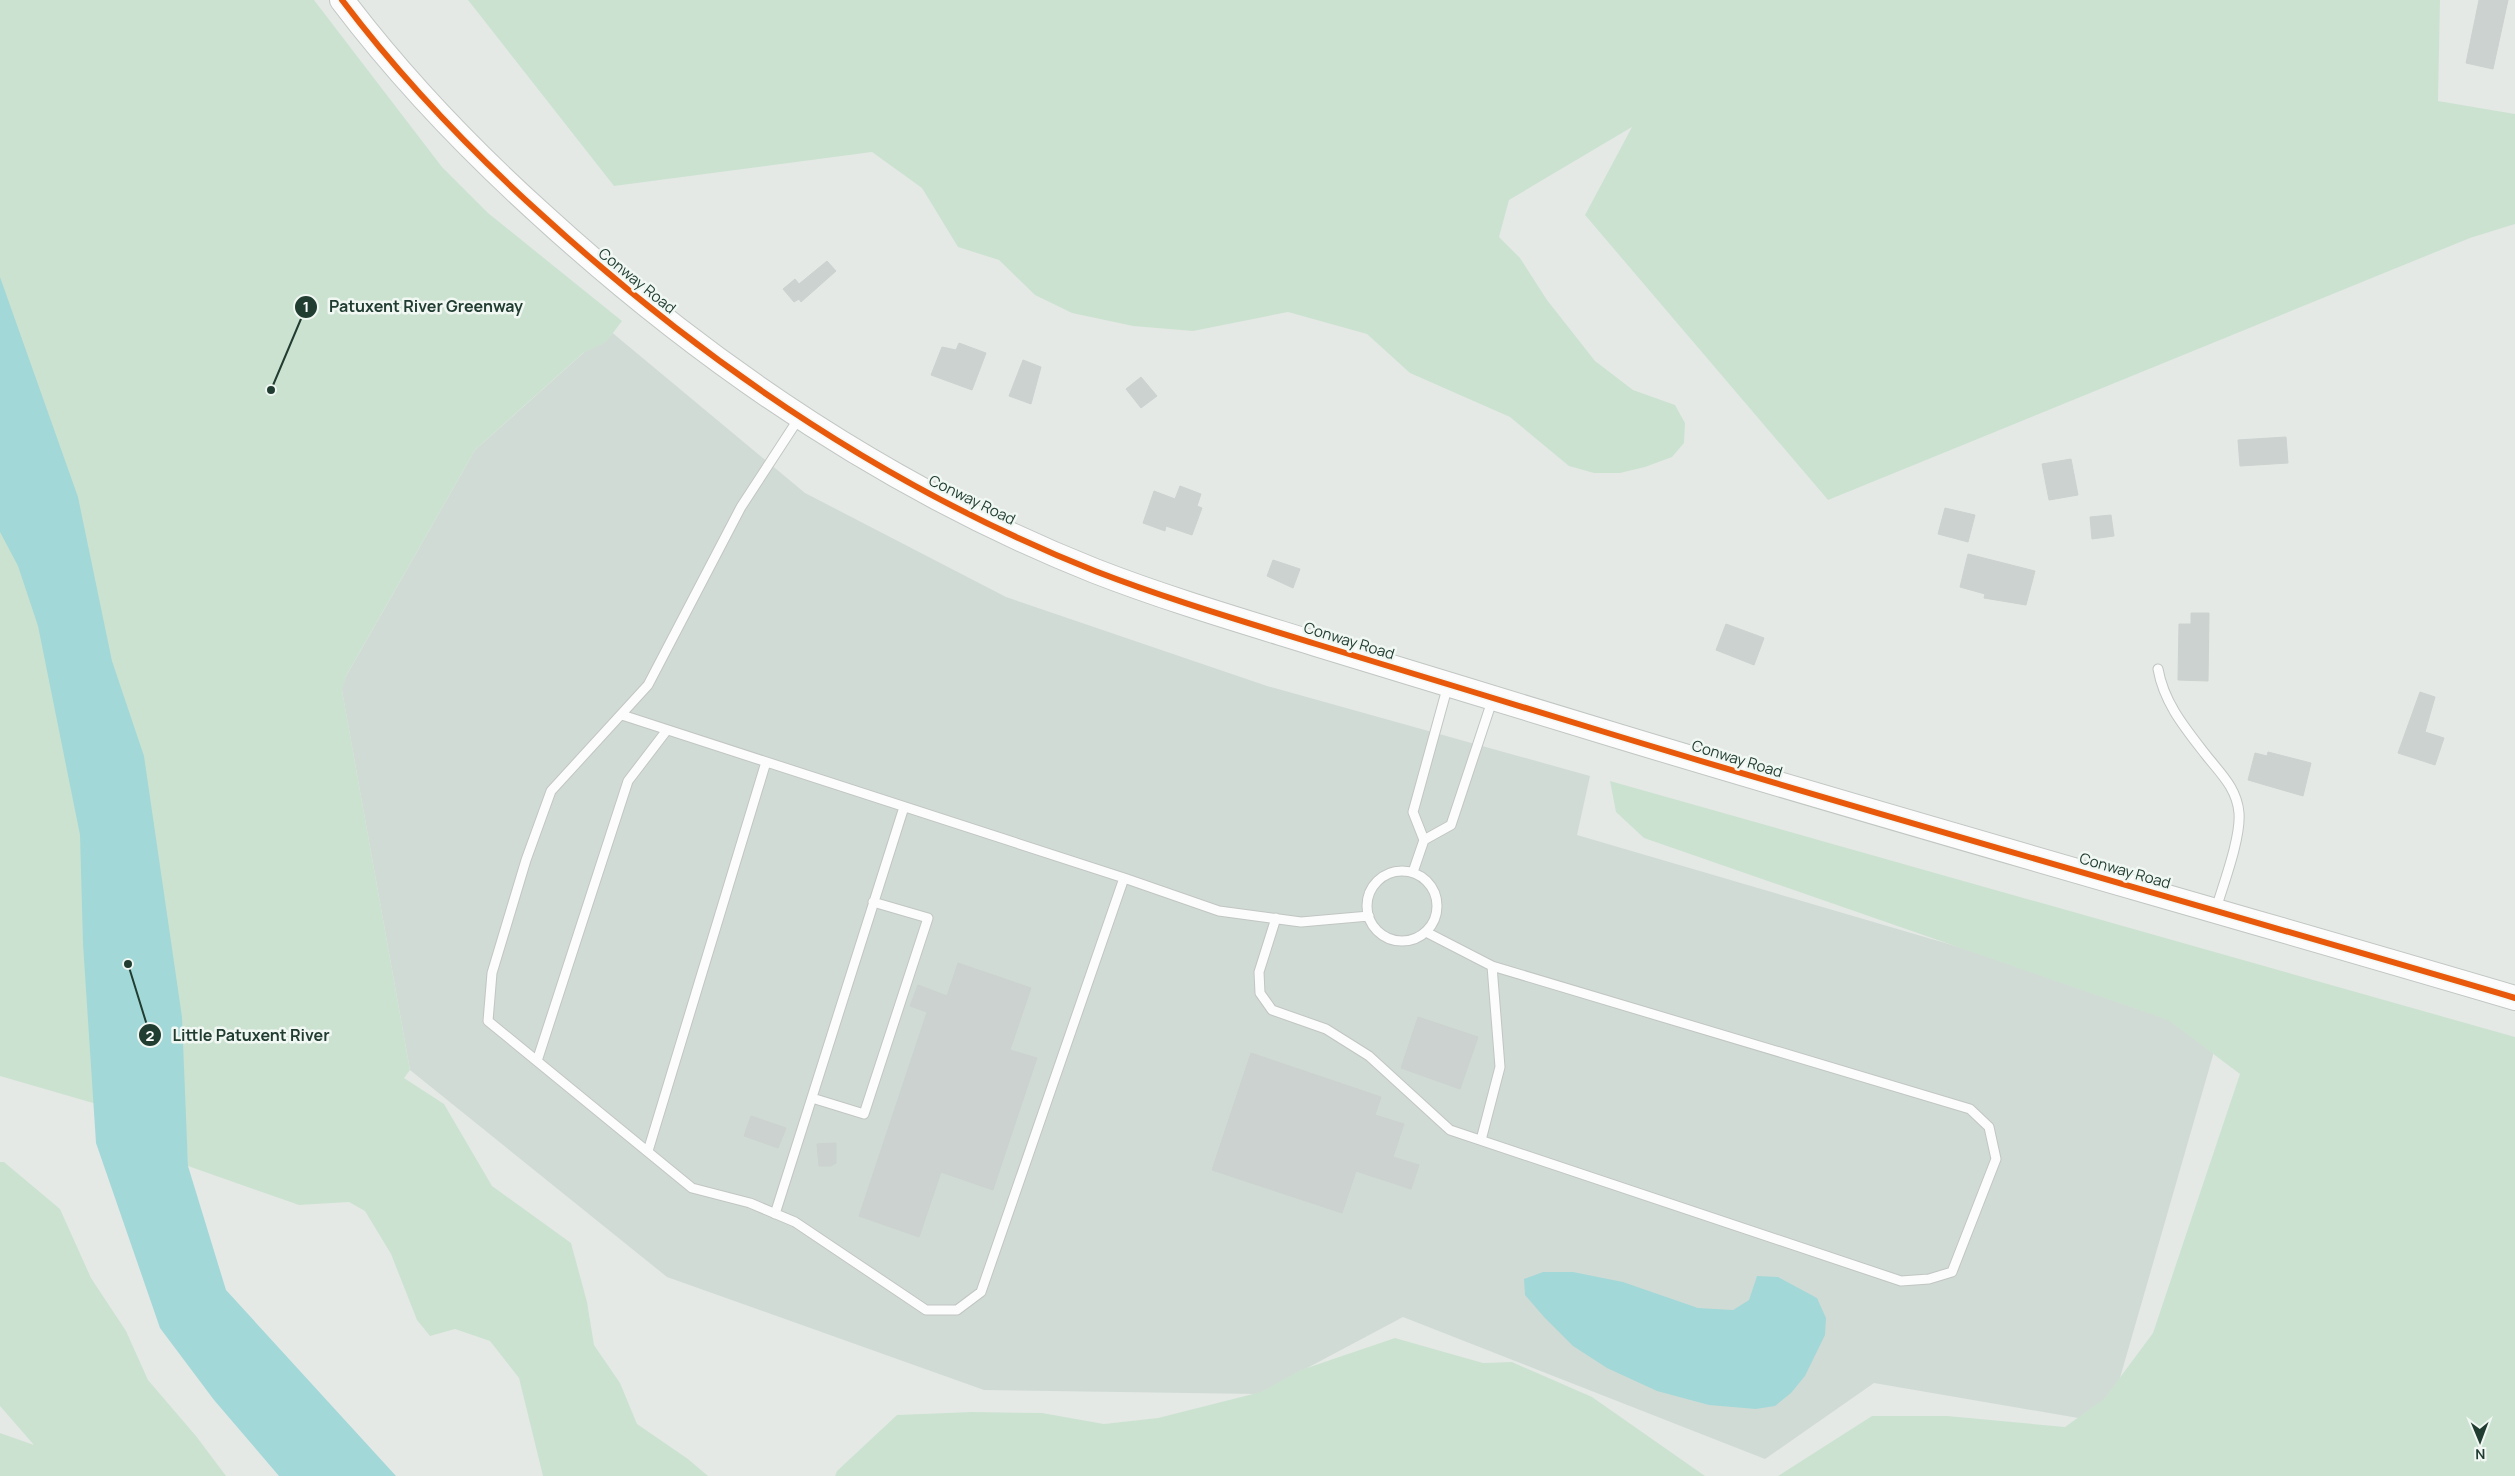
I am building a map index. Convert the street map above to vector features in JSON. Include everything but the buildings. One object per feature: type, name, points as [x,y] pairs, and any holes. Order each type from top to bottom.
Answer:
[{"type":"street","name":"Conway Road","points":[[342,0],[416,91],[500,177],[591,260],[698,347],[800,417],[888,472],[979,519],[1095,571],[1210,611],[1885,817],[2216,910],[2515,998]]},
{"type":"lane","points":[[800,417],[741,507],[648,685],[551,791],[526,860],[492,973],[488,1021],[692,1188],[750,1203],[794,1222],[926,1310],[957,1310],[980,1292],[1124,878]]},
{"type":"lane","points":[[2158,669],[2165,695],[2173,710],[2229,782],[2236,797],[2239,815],[2238,824],[2216,910]]},
{"type":"lane","points":[[1413,872],[1424,840],[1412,812],[1448,684]]},
{"type":"lane","points":[[1424,840],[1452,825],[1493,698]]},
{"type":"lane","points":[[622,715],[1124,878],[1219,911],[1301,922],[1368,916]]},
{"type":"lane","points":[[537,1061],[628,781],[667,730]]},
{"type":"lane","points":[[648,1151],[766,762]]},
{"type":"lane","points":[[775,1214],[904,807]]},
{"type":"lane","points":[[1402,870],[1413,872],[1428,882],[1437,898],[1437,910],[1433,922],[1426,932],[1416,938],[1404,941],[1391,939],[1382,934],[1368,916],[1368,895],[1378,881],[1391,872],[1402,870]]},
{"type":"lane","points":[[812,1098],[864,1114],[928,918],[874,902]]},
{"type":"lane","points":[[1276,918],[1259,972],[1260,993],[1272,1010],[1326,1029],[1369,1056],[1450,1130],[1901,1282],[1929,1279],[1952,1272],[1996,1159],[1989,1127],[1970,1109],[1492,966],[1426,932]]},
{"type":"lane","points":[[1481,1140],[1500,1067],[1492,966]]},
{"type":"shaded area","points":[[609,330],[805,493],[1006,597],[1267,686],[1590,776],[1577,835],[2222,1024],[2107,1423],[1874,1383],[1765,1459],[1403,1317],[1258,1394],[984,1390],[667,1277],[410,1070],[341,685],[475,450]]},
{"type":"green space","points":[[0,0],[314,0],[442,167],[488,213],[622,321],[606,342],[583,353],[475,450],[346,676],[342,690],[410,1070],[404,1078],[444,1104],[492,1186],[571,1243],[587,1302],[594,1345],[620,1383],[637,1424],[688,1459],[708,1476],[543,1476],[519,1378],[490,1341],[455,1329],[430,1336],[417,1320],[391,1254],[365,1211],[349,1202],[299,1205],[188,1166],[186,1130],[0,1076]]},
{"type":"green space","points":[[468,0],[2440,0],[2438,101],[2515,114],[2515,224],[2470,238],[1828,500],[1585,215],[1632,127],[1509,200],[1499,237],[1520,258],[1547,300],[1595,361],[1633,390],[1675,405],[1685,423],[1684,443],[1672,457],[1645,467],[1620,473],[1594,473],[1569,466],[1510,417],[1410,373],[1367,334],[1288,312],[1193,331],[1133,326],[1072,313],[1035,295],[999,260],[958,247],[922,188],[872,152],[614,186]]},
{"type":"green space","points":[[1610,781],[2515,1037],[2515,1476],[1778,1476],[1872,1416],[1947,1416],[2065,1427],[2104,1399],[2153,1333],[2240,1074],[2168,1020],[1644,838],[1616,812]]},
{"type":"green space","points":[[0,1162],[4,1162],[60,1209],[91,1278],[126,1331],[148,1380],[196,1436],[226,1476],[0,1476],[0,1433],[34,1445],[0,1406]]},
{"type":"green space","points":[[1395,1338],[1483,1363],[1512,1362],[1592,1397],[1705,1476],[835,1476],[837,1471],[897,1415],[972,1412],[1042,1413],[1104,1424],[1158,1418],[1261,1392],[1301,1370]]},
{"type":"water","points":[[0,277],[78,497],[112,661],[144,756],[182,1017],[188,1166],[226,1290],[396,1476],[279,1476],[214,1400],[160,1328],[96,1143],[83,944],[80,835],[38,626],[18,566],[0,532]]},
{"type":"water","points":[[1543,1272],[1573,1272],[1623,1282],[1698,1308],[1733,1310],[1749,1300],[1757,1276],[1778,1277],[1817,1298],[1826,1318],[1825,1335],[1805,1376],[1791,1393],[1775,1406],[1756,1409],[1709,1405],[1657,1391],[1607,1368],[1573,1346],[1525,1295],[1524,1279]]},
{"type":"cycle path","points":[[342,0],[412,85],[488,165],[604,270],[668,322],[802,418],[872,462],[945,502],[1019,538],[1095,571],[1150,591],[1316,644],[1732,770],[2515,998]]},
{"type":"place","name":"Patuxent River Greenway","points":[[271,390]]},
{"type":"place","name":"Little Patuxent River","points":[[128,964]]}]
